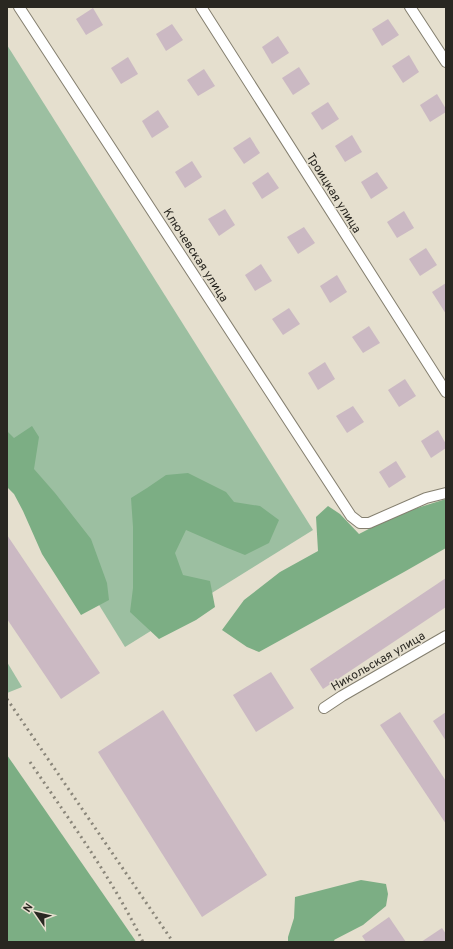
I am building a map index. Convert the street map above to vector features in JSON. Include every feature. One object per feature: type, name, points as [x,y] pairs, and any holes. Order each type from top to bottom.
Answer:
[{"type":"street","name":"Ключевская улица","points":[[19,7],[351,516],[360,523],[369,523],[426,498],[446,493]]},
{"type":"street","name":"Троицкая улица","points":[[201,7],[446,392]]},
{"type":"street","points":[[410,7],[446,62]]},
{"type":"street","name":"Никольская улица","points":[[324,708],[446,636]]},
{"type":"green space","points":[[7,45],[313,530],[125,647],[7,456]]},
{"type":"green space","points":[[32,426],[39,437],[34,469],[91,539],[107,583],[109,600],[81,615],[42,554],[23,511],[14,494],[7,487],[7,431],[14,438]]},
{"type":"green space","points":[[188,473],[226,492],[234,502],[260,506],[279,520],[269,543],[245,555],[186,530],[175,553],[183,575],[210,581],[215,607],[196,620],[159,639],[130,612],[133,588],[133,527],[131,498],[166,475]]},
{"type":"green space","points":[[446,499],[446,548],[259,652],[247,647],[222,630],[244,600],[280,572],[318,551],[316,517],[328,506],[340,514],[359,534],[398,514]]},
{"type":"green space","points":[[7,662],[22,687],[7,693]]},
{"type":"green space","points":[[7,755],[135,940],[136,942],[7,942]]},
{"type":"green space","points":[[361,880],[386,884],[388,894],[386,906],[363,925],[334,940],[335,942],[288,942],[288,937],[294,918],[295,897]]},
{"type":"building","points":[[93,8],[103,25],[86,35],[76,19]]},
{"type":"building","points":[[388,19],[399,35],[382,46],[372,29]]},
{"type":"building","points":[[172,24],[183,40],[166,51],[156,34]]},
{"type":"building","points":[[278,36],[289,53],[272,64],[262,47]]},
{"type":"building","points":[[409,55],[419,72],[403,83],[392,66]]},
{"type":"building","points":[[128,57],[138,74],[121,84],[111,68]]},
{"type":"building","points":[[299,67],[310,84],[293,95],[282,78]]},
{"type":"building","points":[[204,69],[215,86],[198,96],[187,80]]},
{"type":"building","points":[[437,94],[446,109],[446,112],[430,122],[420,105]]},
{"type":"building","points":[[328,102],[339,119],[322,130],[311,113]]},
{"type":"building","points":[[158,110],[169,127],[152,138],[142,121]]},
{"type":"building","points":[[352,135],[362,152],[345,162],[335,146]]},
{"type":"building","points":[[250,137],[260,153],[244,164],[233,148]]},
{"type":"building","points":[[192,161],[202,177],[185,188],[175,172]]},
{"type":"building","points":[[268,172],[279,188],[262,199],[252,183]]},
{"type":"building","points":[[377,172],[388,188],[371,199],[361,182]]},
{"type":"building","points":[[225,209],[235,225],[219,236],[208,219]]},
{"type":"building","points":[[404,211],[414,228],[397,238],[387,222]]},
{"type":"building","points":[[304,227],[315,243],[298,254],[287,237]]},
{"type":"building","points":[[426,248],[437,265],[420,276],[409,259]]},
{"type":"building","points":[[261,264],[272,281],[255,291],[245,275]]},
{"type":"building","points":[[337,275],[347,292],[330,303],[320,286]]},
{"type":"building","points":[[446,283],[446,314],[432,292]]},
{"type":"building","points":[[289,308],[300,324],[283,335],[272,319]]},
{"type":"building","points":[[369,326],[380,343],[363,353],[352,337]]},
{"type":"building","points":[[325,362],[335,379],[318,390],[308,373]]},
{"type":"building","points":[[405,379],[416,396],[399,407],[388,390]]},
{"type":"building","points":[[353,406],[364,422],[347,433],[336,416]]},
{"type":"building","points":[[438,430],[446,444],[446,448],[431,458],[421,441]]},
{"type":"building","points":[[396,461],[406,477],[389,488],[379,472]]},
{"type":"building","points":[[7,535],[100,673],[61,699],[7,619]]},
{"type":"building","points":[[446,578],[446,607],[323,689],[310,669]]},
{"type":"building","points":[[271,672],[294,708],[256,732],[233,695]]},
{"type":"building","points":[[163,710],[267,875],[202,917],[98,752]]},
{"type":"building","points":[[400,712],[446,781],[446,824],[380,725]]},
{"type":"building","points":[[446,712],[446,741],[433,721]]},
{"type":"building","points":[[389,917],[406,942],[366,942],[362,936]]},
{"type":"building","points":[[442,928],[446,934],[446,942],[421,942]]},
{"type":"railway","points":[[7,699],[173,942]]},
{"type":"railway","points":[[30,762],[104,872],[143,942]]}]
